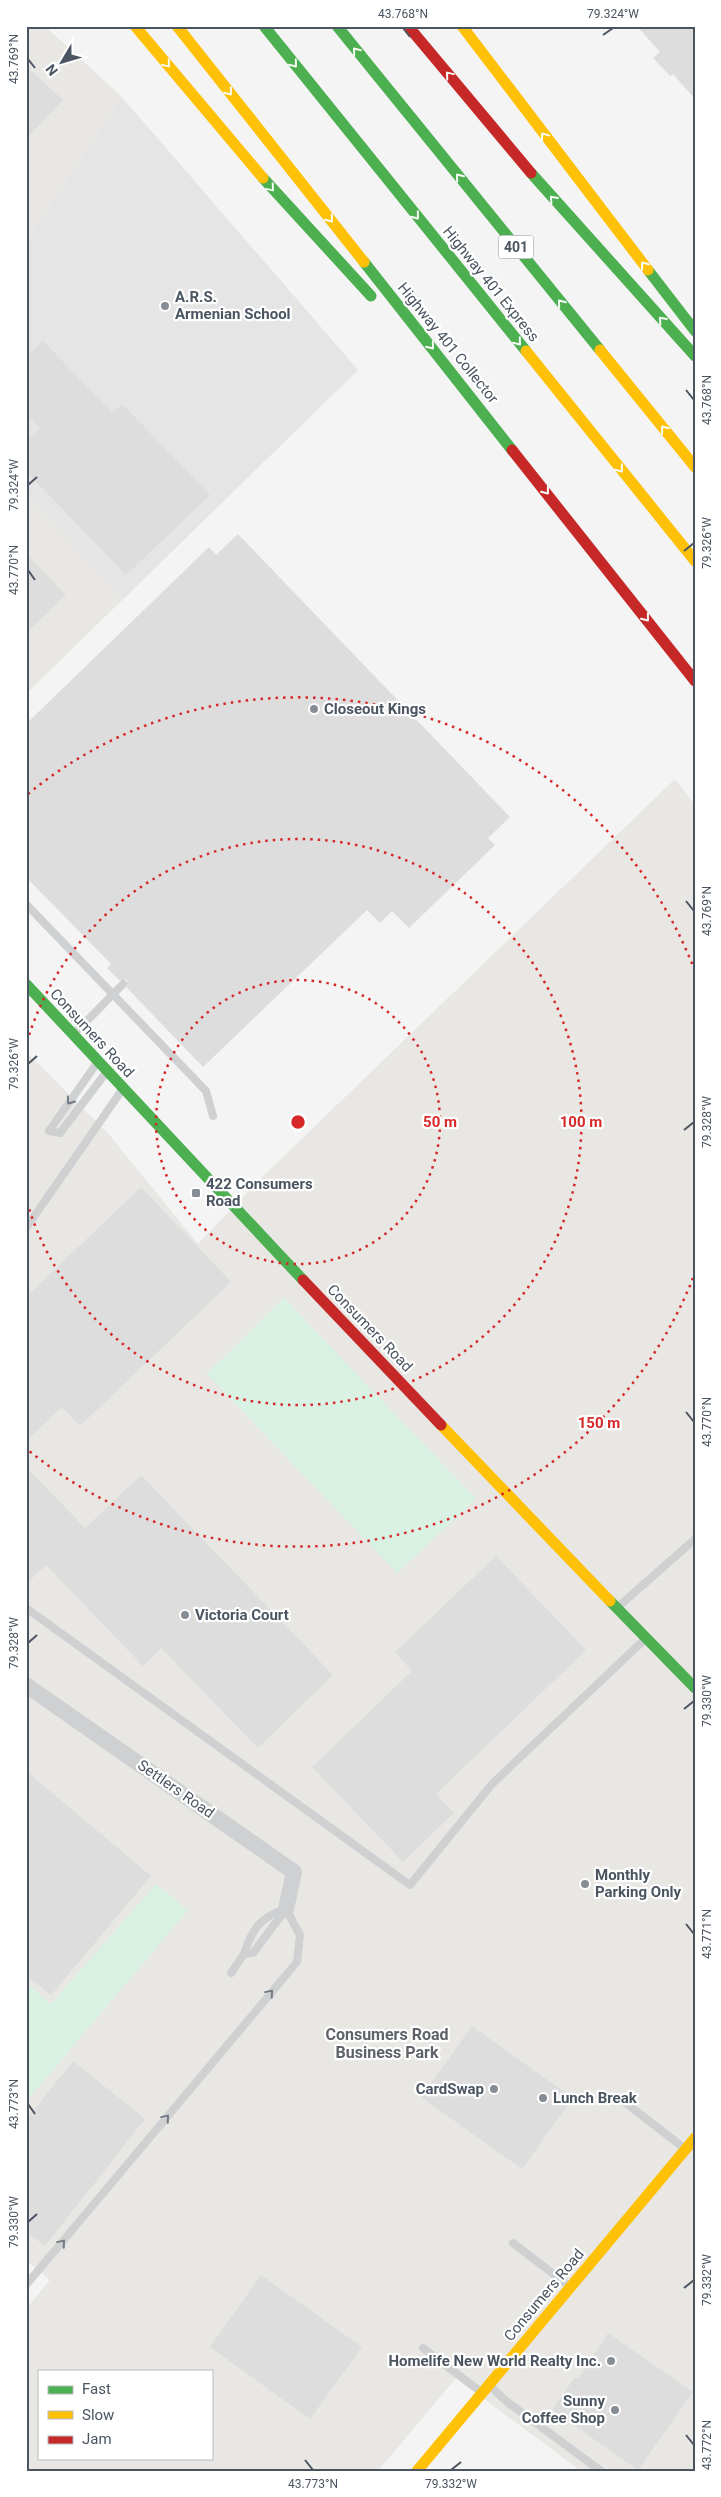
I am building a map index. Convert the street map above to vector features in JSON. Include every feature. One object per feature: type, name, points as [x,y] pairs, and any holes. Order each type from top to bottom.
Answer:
[{"type":"main road","points":[[135,26],[283,202],[376,302]]},
{"type":"main road","name":"Highway 401 Collector","points":[[177,26],[695,680]]},
{"type":"main road","name":"Highway 401 Express","points":[[264,26],[695,561]]},
{"type":"main road","name":"401","points":[[336,26],[695,467]]},
{"type":"main road","points":[[408,26],[546,191],[695,356]]},
{"type":"main road","points":[[462,26],[570,170],[695,331]]},
{"type":"main road","points":[[403,331],[516,452]]},
{"type":"main road","name":"Consumers Road","points":[[26,984],[616,1609],[695,1688]]},
{"type":"main road","name":"Consumers Road","points":[[417,2471],[695,2138]]},
{"type":"street","name":"Settlers Road","points":[[26,1685],[294,1872],[286,1909]]},
{"type":"lane","points":[[26,904],[206,1092],[213,1116]]},
{"type":"lane","points":[[73,1034],[123,984]]},
{"type":"lane","points":[[98,1061],[49,1131],[60,1133],[107,1071]]},
{"type":"lane","points":[[26,1228],[124,1088]]},
{"type":"lane","points":[[616,1609],[695,1539]]},
{"type":"lane","points":[[26,1608],[410,1885],[492,1784],[646,1639]]},
{"type":"lane","points":[[231,1973],[244,1954],[250,1936],[268,1915],[286,1909]]},
{"type":"lane","points":[[244,1954],[253,1953],[286,1909]]},
{"type":"lane","points":[[28,2282],[296,1962],[300,1934],[286,1909]]},
{"type":"lane","points":[[622,2100],[686,2149]]},
{"type":"lane","points":[[513,2243],[570,2288]]},
{"type":"lane","points":[[423,2348],[506,2401],[601,2471]]},
{"type":"shaded area","name":"A.R.S. Armenian School","points":[[26,26],[45,26],[121,96],[358,370],[26,694]]},
{"type":"shaded area","name":"A.R.S. Armenian School","points":[[122,98],[358,370],[123,599],[26,495],[26,242]]},
{"type":"shaded area","points":[[675,779],[695,805],[695,2471],[581,2471],[456,2378],[378,2471],[26,2471],[26,2309],[50,2280],[26,2260],[26,1052],[107,1132],[198,1244],[256,1183]]},
{"type":"green space","points":[[284,1298],[476,1499],[397,1573],[207,1374]]},
{"type":"green space","points":[[156,1884],[188,1910],[26,2102],[26,1982],[51,2004]]},
{"type":"building","points":[[637,26],[695,26],[695,99],[673,74],[670,76],[653,58],[660,52]]},
{"type":"building","points":[[26,66],[63,100],[26,139]]},
{"type":"building","points":[[43,341],[112,413],[122,404],[210,495],[126,575],[26,471],[26,441],[40,428],[26,414],[26,357]]},
{"type":"building","points":[[238,534],[510,817],[488,838],[495,845],[409,928],[392,911],[380,923],[367,910],[203,1067],[127,988],[127,980],[119,980],[107,968],[111,964],[26,877],[26,724],[209,547],[216,555]]},
{"type":"building","points":[[26,554],[66,595],[26,633]]},
{"type":"building","points":[[141,1187],[231,1282],[80,1426],[62,1407],[26,1441],[26,1297]]},
{"type":"building","name":"Victoria Court","points":[[26,1467],[85,1528],[141,1475],[333,1675],[258,1748],[161,1648],[143,1666],[46,1565],[26,1584]]},
{"type":"building","points":[[496,1556],[586,1650],[436,1794],[454,1813],[403,1862],[312,1767],[412,1671],[395,1652]]},
{"type":"building","points":[[26,1771],[151,1876],[51,1995],[26,1975]]},
{"type":"building","points":[[472,2026],[573,2098],[522,2169],[421,2097]]},
{"type":"building","points":[[73,2061],[145,2119],[45,2246],[26,2231],[26,2120]]},
{"type":"building","points":[[261,2275],[362,2347],[310,2419],[210,2347]]},
{"type":"building","points":[[608,2333],[693,2392],[638,2470],[552,2410],[575,2377],[578,2379]]},
{"type":"traffic: fast","points":[[264,26],[526,351]]},
{"type":"traffic: fast","points":[[337,26],[600,350]]},
{"type":"traffic: fast","points":[[531,173],[695,356]]},
{"type":"traffic: fast","points":[[263,178],[371,296]]},
{"type":"traffic: fast","points":[[364,262],[512,450]]},
{"type":"traffic: fast","points":[[648,270],[695,331]]},
{"type":"traffic: fast","points":[[26,984],[303,1280]]},
{"type":"traffic: fast","points":[[610,1601],[695,1688]]},
{"type":"traffic: slow","points":[[135,26],[263,178]]},
{"type":"traffic: slow","points":[[177,26],[364,262]]},
{"type":"traffic: slow","points":[[462,26],[648,270]]},
{"type":"traffic: slow","points":[[600,350],[695,467]]},
{"type":"traffic: slow","points":[[526,351],[695,561]]},
{"type":"traffic: slow","points":[[441,1425],[610,1601]]},
{"type":"traffic: slow","points":[[417,2471],[695,2138]]},
{"type":"traffic: jam","points":[[408,26],[531,173]]},
{"type":"traffic: jam","points":[[512,450],[695,681]]},
{"type":"traffic: jam","points":[[303,1280],[441,1425]]},
{"type":"place","name":"A.R.S. Armenian School","points":[[165,306]]},
{"type":"place","name":"Closeout Kings","points":[[314,709]]},
{"type":"place","name":"422 Consumers Road","points":[[196,1193]]},
{"type":"place","name":"Victoria Court","points":[[185,1615]]},
{"type":"place","name":"Monthly Parking Only","points":[[585,1884]]},
{"type":"place","name":"CardSwap","points":[[494,2089]]},
{"type":"place","name":"Lunch Break","points":[[543,2098]]},
{"type":"place","name":"Homelife New World Realty Inc.","points":[[611,2361]]},
{"type":"place","name":"Sunny Coffee Shop","points":[[615,2410]]},
{"type":"district","name":"Consumers Road Business Park","points":[[387,2043]]}]
